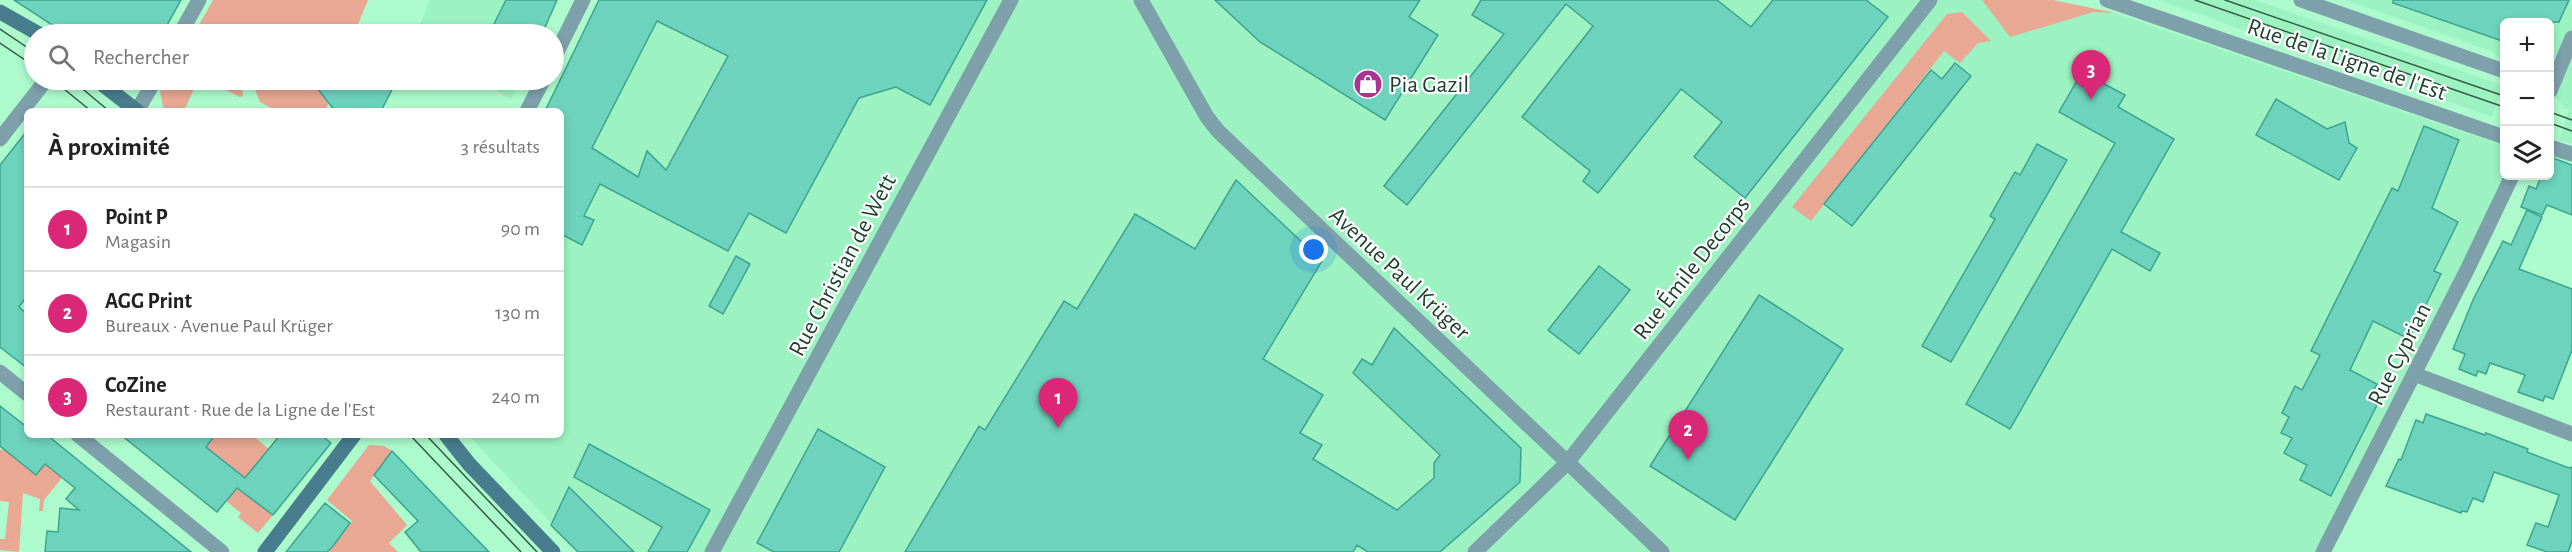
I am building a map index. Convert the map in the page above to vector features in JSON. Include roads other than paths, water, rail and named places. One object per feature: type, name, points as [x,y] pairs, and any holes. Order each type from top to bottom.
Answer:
[{"type":"main road","points":[[0,12],[24,26]]},
{"type":"main road","points":[[110,90],[133,108]]},
{"type":"main road","points":[[265,552],[352,438]]},
{"type":"main road","points":[[448,438],[469,464],[553,552]]},
{"type":"street","points":[[186,24],[199,0]]},
{"type":"street","points":[[564,38],[583,0]]},
{"type":"street","name":"Rue Christian de Wett","points":[[712,552],[1011,0]]},
{"type":"street","name":"Avenue Paul Krüger","points":[[1141,0],[1207,117],[1218,131],[1662,552]]},
{"type":"street","name":"Rue Émile Decorps","points":[[1475,552],[1567,463],[1930,0]]},
{"type":"street","name":"Rue de la Ligne de l'Est","points":[[2107,0],[2500,135]]},
{"type":"street","points":[[2301,0],[2500,69]]},
{"type":"street","points":[[2554,79],[2572,38]]},
{"type":"street","points":[[24,108],[38,90]]},
{"type":"street","points":[[139,108],[149,90]]},
{"type":"street","points":[[528,108],[538,90]]},
{"type":"street","points":[[0,139],[24,108]]},
{"type":"street","points":[[2554,148],[2572,154]]},
{"type":"street","name":"Rue Cyprian","points":[[2322,552],[2414,374],[2510,180]]},
{"type":"street","points":[[0,372],[24,392]]},
{"type":"street","points":[[2414,374],[2572,434]]},
{"type":"street","points":[[82,438],[222,552]]},
{"type":"tram line","points":[[2195,0],[2500,106]]},
{"type":"tram line","points":[[2225,0],[2500,95]]},
{"type":"tram line","points":[[0,29],[24,45]]},
{"type":"tram line","points":[[0,43],[24,59]]},
{"type":"tram line","points":[[65,90],[87,108]]},
{"type":"tram line","points":[[84,90],[105,108]]},
{"type":"tram line","points":[[2554,113],[2572,120]]},
{"type":"tram line","points":[[2554,124],[2572,131]]},
{"type":"tram line","points":[[413,438],[521,552]]},
{"type":"tram line","points":[[429,438],[537,552]]},
{"type":"place","name":"Pia Gazil","points":[[1368,84]]},
{"type":"place","name":"CoZine","points":[[2091,100]]},
{"type":"place","name":"Point P","points":[[1058,428]]},
{"type":"place","name":"AGG Print","points":[[1688,460]]}]
